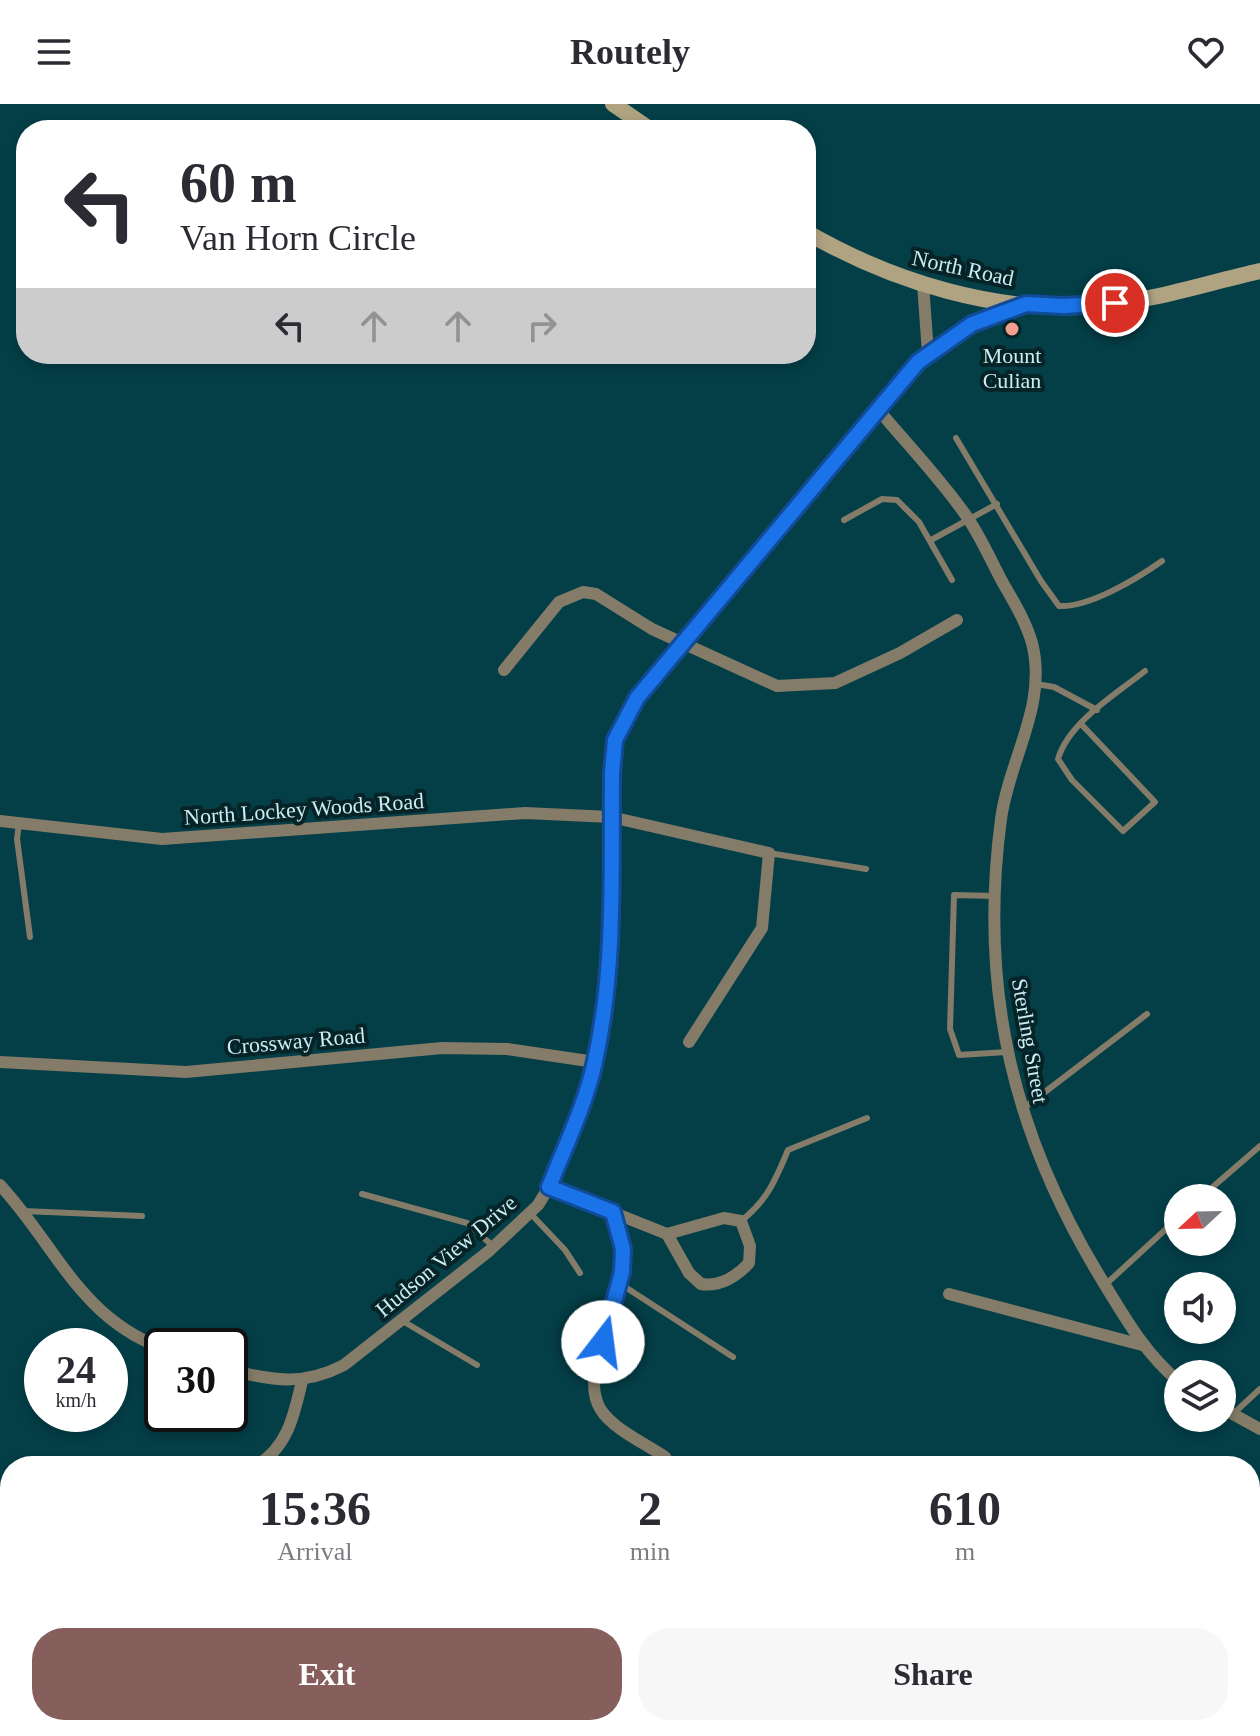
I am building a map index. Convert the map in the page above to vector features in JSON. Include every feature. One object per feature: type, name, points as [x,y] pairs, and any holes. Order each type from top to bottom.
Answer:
[{"type":"main road","points":[[613,104],[636,120]]},
{"type":"main road","name":"North Road","points":[[816,238],[849,256],[923,284],[1026,304],[1100,305],[1260,271]]},
{"type":"street","points":[[923,284],[928,305],[928,353]]},
{"type":"street","name":"Hudson View Drive","points":[[248,1374],[289,1382],[302,1381],[322,1377],[344,1365],[494,1247],[530,1213],[549,1187],[582,1106],[595,1062],[607,995],[612,773],[618,733],[637,698],[681,642],[877,408],[928,353],[972,324],[1026,304]]},
{"type":"street","name":"Sterling Street","points":[[877,408],[968,519],[1020,613],[1031,642],[1036,669],[1035,703],[1002,808],[995,896],[995,941],[1007,1052],[1021,1110],[1067,1221],[1142,1345],[1164,1367]]},
{"type":"street","points":[[504,670],[559,602],[583,592],[596,594],[652,629],[777,686],[835,683],[900,653],[957,620]]},
{"type":"street","name":"North Lockey Woods Road","points":[[0,821],[162,839],[525,813],[611,817],[769,853]]},
{"type":"street","points":[[689,1042],[762,928],[769,853]]},
{"type":"street","name":"Crossway Road","points":[[0,1062],[186,1072],[442,1048],[507,1049],[595,1062]]},
{"type":"street","points":[[0,1185],[23,1211],[55,1261],[103,1313],[144,1340]]},
{"type":"street","points":[[549,1187],[667,1234],[724,1218],[741,1221],[750,1246],[749,1263],[739,1274],[717,1284],[701,1284],[689,1273],[667,1234]]},
{"type":"street","points":[[613,1212],[623,1249],[619,1283],[595,1372],[593,1392],[607,1417],[664,1456]]},
{"type":"street","points":[[949,1294],[1142,1345]]},
{"type":"street","points":[[268,1456],[278,1447],[290,1428],[302,1381]]},
{"type":"street","points":[[1236,1416],[1260,1429]]},
{"type":"lane","points":[[956,438],[1059,606],[1072,605],[1131,581],[1162,561]]},
{"type":"lane","points":[[844,520],[882,499],[897,500],[931,540],[952,580]]},
{"type":"lane","points":[[931,540],[997,504]]},
{"type":"lane","points":[[1082,725],[1155,802],[1123,831],[1061,767],[1058,759],[1061,749],[1082,725],[1145,671]]},
{"type":"lane","points":[[1036,684],[1054,687],[1097,710]]},
{"type":"lane","points":[[19,823],[17,839],[30,937]]},
{"type":"lane","points":[[769,853],[866,869]]},
{"type":"lane","points":[[995,896],[954,895],[950,1029],[959,1055],[1007,1052]]},
{"type":"lane","points":[[1021,1110],[1147,1014]]},
{"type":"lane","points":[[741,1221],[760,1207],[776,1183],[788,1150],[867,1118]]},
{"type":"lane","points":[[1216,1184],[1260,1146]]},
{"type":"lane","points":[[362,1194],[467,1223],[494,1247]]},
{"type":"lane","points":[[23,1211],[142,1216]]},
{"type":"lane","points":[[530,1213],[565,1250],[580,1273]]},
{"type":"lane","points":[[1105,1285],[1164,1231]]},
{"type":"lane","points":[[619,1283],[733,1357]]},
{"type":"lane","points":[[401,1320],[477,1365]]},
{"type":"lane","points":[[1236,1406],[1260,1389]]},
{"type":"place","name":"Mount Culian","points":[[1012,329]]},
{"type":"route","points":[[603,1342],[622,1272],[623,1249],[613,1212],[549,1187],[582,1106],[595,1062],[607,995],[612,773],[615,740],[621,725],[637,698],[681,642],[918,362],[972,324],[1026,304],[1064,306],[1115,303]]}]
